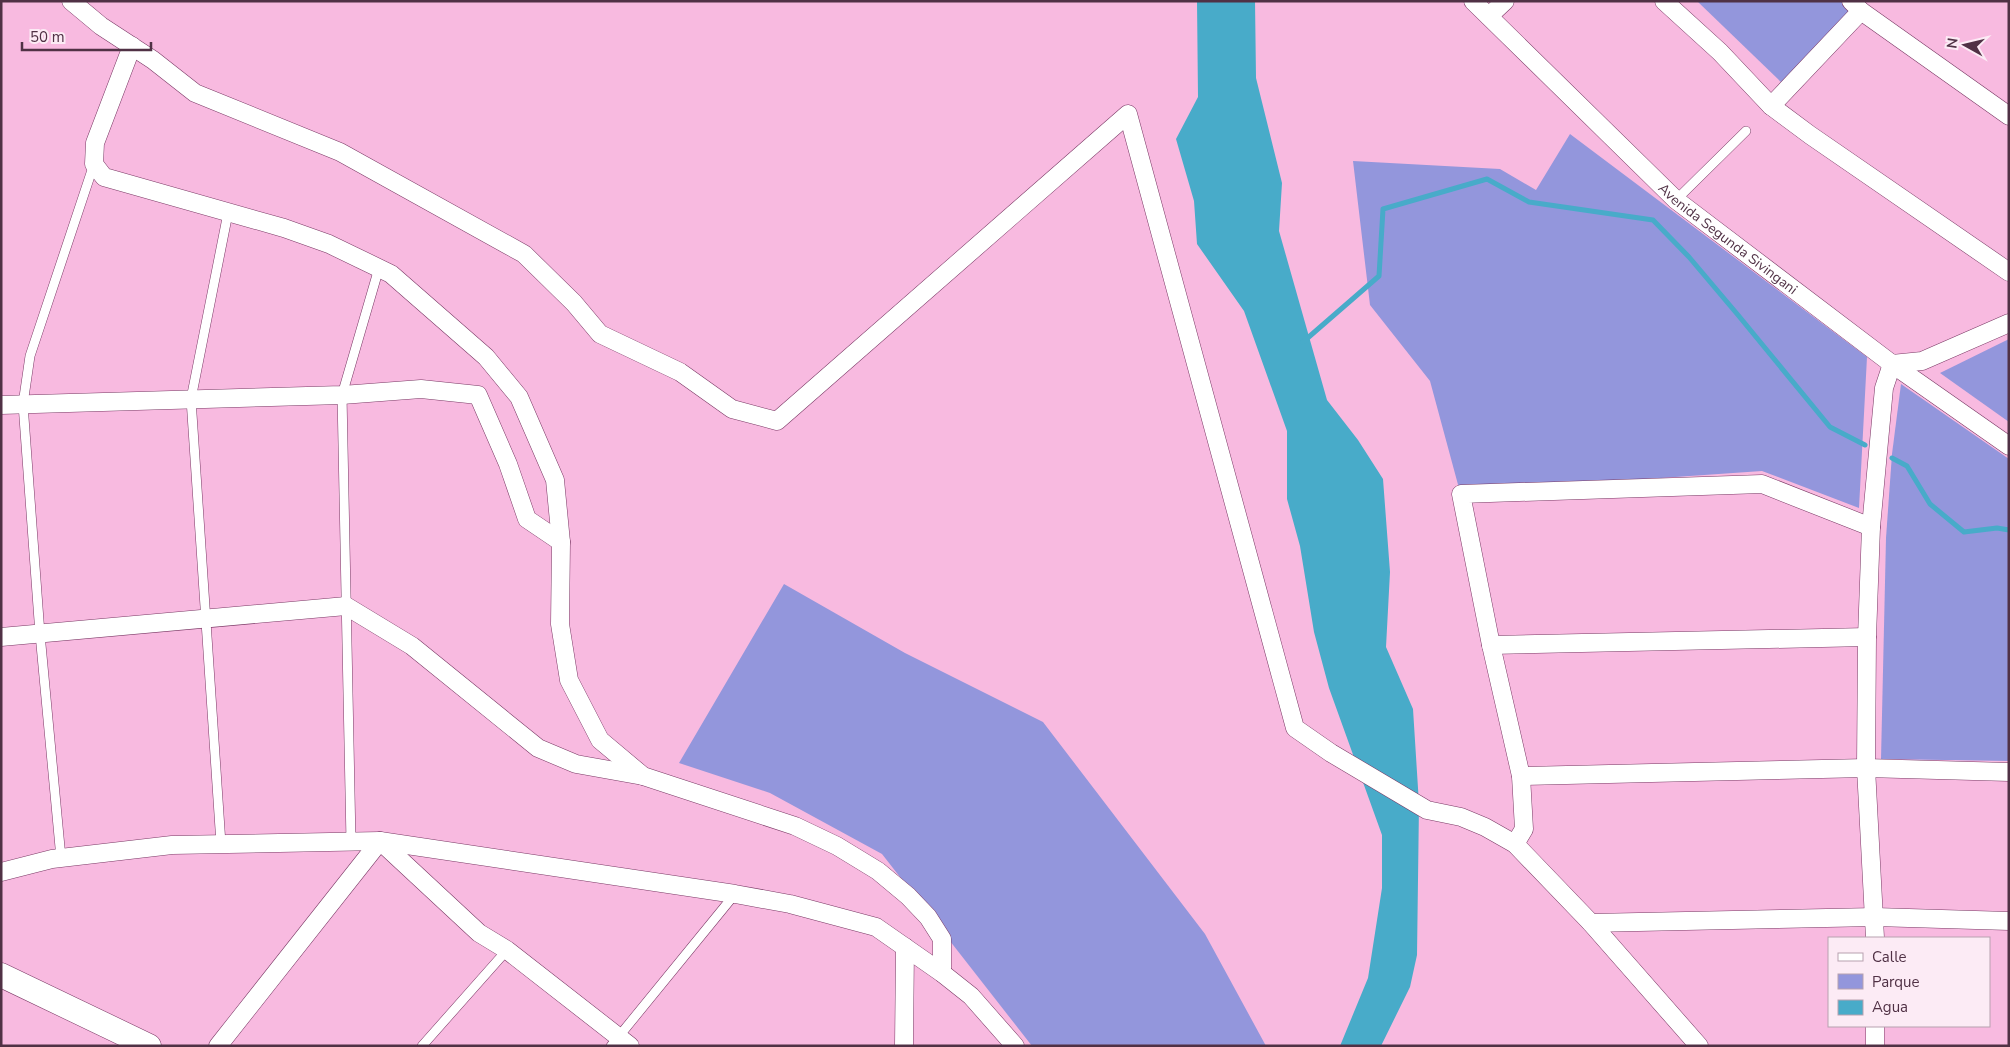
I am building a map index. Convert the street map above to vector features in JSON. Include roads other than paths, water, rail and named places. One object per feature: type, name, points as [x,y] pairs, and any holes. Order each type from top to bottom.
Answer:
[{"type":"street","points":[[71,1],[101,26],[153,60],[195,93],[340,152],[524,254],[574,302],[600,334],[680,372],[732,409],[777,422],[1128,114],[1295,728],[1331,753],[1427,810],[1461,817],[1485,827],[1515,844],[1591,923],[1699,1046]]},
{"type":"street","name":"Avenida Segunda Sivingani","points":[[1473,1],[1676,200],[1892,364],[2009,446]]},
{"type":"street","points":[[1489,16],[1504,1]]},
{"type":"street","points":[[1664,1],[1720,52],[1771,106],[2009,272]]},
{"type":"street","points":[[1771,106],[1856,6],[2009,116]]},
{"type":"street","points":[[132,46],[95,143],[94,164],[104,177],[329,244],[391,274],[486,357],[519,396],[555,480],[561,542],[560,624],[569,680],[600,740],[643,776]]},
{"type":"street","points":[[1875,937],[1866,768],[1867,637],[1871,527],[1884,388],[1892,364],[1922,361],[2009,323]]},
{"type":"street","points":[[1,405],[342,395],[421,389],[478,395],[508,464],[527,519],[561,542]]},
{"type":"street","points":[[1515,844],[1524,829],[1521,776],[1491,645],[1461,494],[1762,484],[1871,527]]},
{"type":"street","points":[[1,637],[346,606],[412,646],[538,748],[576,764],[643,776],[796,826],[837,846],[878,871],[908,896],[928,917],[942,939],[942,973]]},
{"type":"street","points":[[1491,645],[1867,637]]},
{"type":"street","points":[[1521,776],[1866,768],[2009,772]]},
{"type":"street","points":[[380,841],[479,933],[507,950],[620,1043]]},
{"type":"street","points":[[218,1046],[380,841]]},
{"type":"street","points":[[1,872],[61,858],[172,845],[380,841],[735,894],[790,904],[876,927],[942,973],[971,996],[1015,1046]]},
{"type":"street","points":[[1591,923],[1875,918],[2009,921]]},
{"type":"street","points":[[904,1046],[905,947]]},
{"type":"street","points":[[1,975],[149,1046]]},
{"type":"street","points":[[1874,1046],[1875,1027]]},
{"type":"lane","points":[[1676,200],[1746,131]]},
{"type":"lane","points":[[61,858],[40,634],[23,404],[30,356],[94,164]]},
{"type":"lane","points":[[221,844],[191,399],[228,213]]},
{"type":"lane","points":[[351,842],[342,395],[379,268]]},
{"type":"lane","points":[[620,1043],[735,894]]},
{"type":"lane","points":[[422,1046],[507,950]]},
{"type":"water","points":[[1197,1],[1255,1],[1256,78],[1282,183],[1279,231],[1327,400],[1358,440],[1383,479],[1390,572],[1386,647],[1413,709],[1419,804],[1417,955],[1410,987],[1381,1046],[1340,1046],[1368,978],[1382,888],[1382,835],[1329,688],[1314,632],[1300,546],[1287,499],[1287,431],[1244,311],[1197,244],[1194,201],[1176,139],[1198,97]]},
{"type":"waterway","points":[[1303,342],[1379,276],[1383,209],[1487,179],[1529,202],[1653,220],[1689,257],[1830,427],[1865,445]]},
{"type":"waterway","points":[[1892,458],[1907,466],[1930,504],[1964,532],[1997,528],[2009,530]]}]
